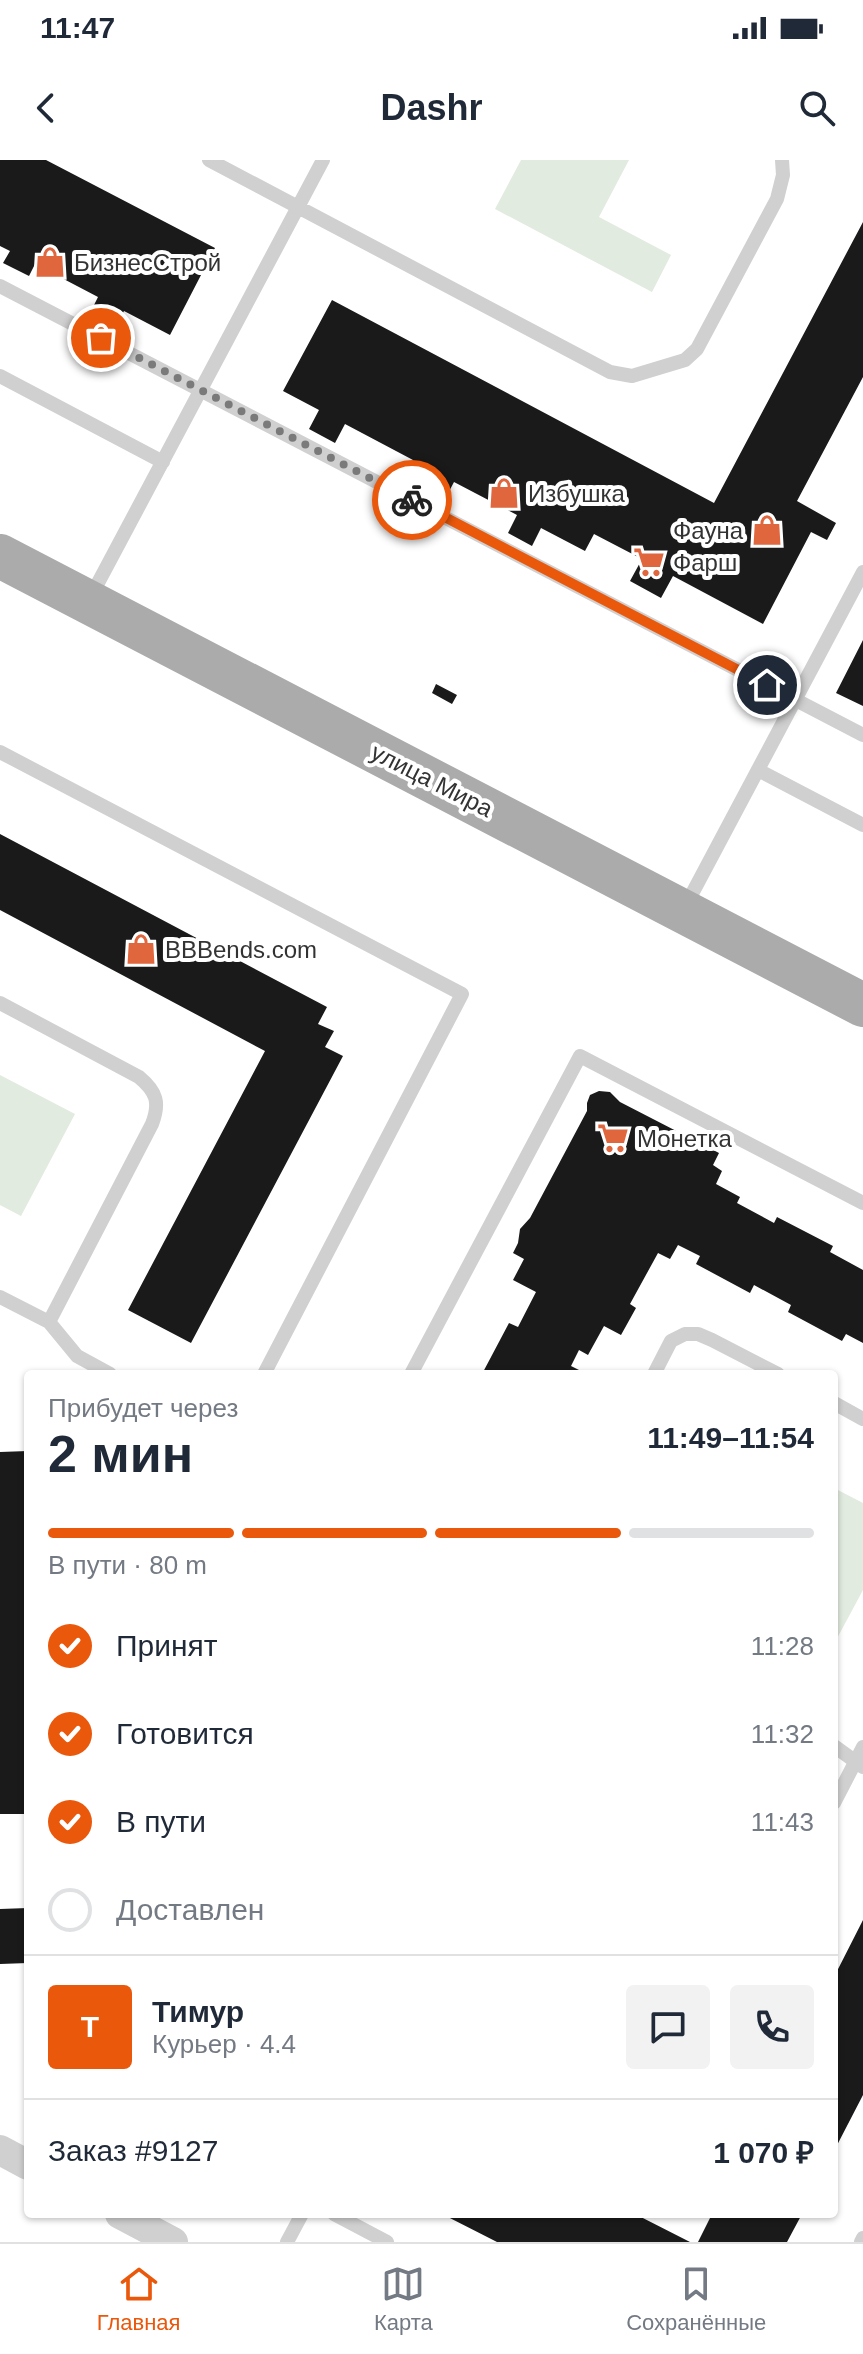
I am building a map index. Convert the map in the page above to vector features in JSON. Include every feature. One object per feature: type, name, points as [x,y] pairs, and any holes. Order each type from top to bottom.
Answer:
[{"type":"main road","name":"улица Мира","points":[[0,556],[863,1005]]},
{"type":"street","points":[[0,2150],[24,2163]]},
{"type":"street","points":[[128,2218],[173,2242]]},
{"type":"lane","points":[[209,160],[610,372],[632,376],[685,360],[697,349],[777,199],[783,175],[782,160]]},
{"type":"lane","points":[[88,602],[323,160]]},
{"type":"lane","points":[[0,286],[863,735]]},
{"type":"lane","points":[[0,376],[163,462]]},
{"type":"lane","points":[[683,910],[863,572]]},
{"type":"lane","points":[[0,752],[462,994],[266,1370]]},
{"type":"lane","points":[[758,770],[863,825]]},
{"type":"lane","points":[[0,1003],[139,1077],[153,1088],[158,1107],[49,1322]]},
{"type":"lane","points":[[413,1370],[580,1056],[863,1203]]},
{"type":"lane","points":[[0,1297],[49,1322],[77,1356],[103,1370]]},
{"type":"lane","points":[[656,1370],[671,1341],[685,1334],[698,1334],[770,1370]]},
{"type":"lane","points":[[838,1405],[863,1419]]},
{"type":"lane","points":[[838,1797],[859,1765],[863,1747]]},
{"type":"lane","points":[[838,1749],[859,1765]]},
{"type":"lane","points":[[287,2242],[300,2218]]},
{"type":"lane","points":[[342,2218],[387,2242]]},
{"type":"shaded area","points":[[521,160],[629,160],[599,217],[671,255],[652,292],[495,209]]},
{"type":"shaded area","points":[[0,1075],[75,1114],[21,1216],[0,1205]]},
{"type":"shaded area","points":[[838,1490],[863,1503],[863,1590],[838,1637]]},
{"type":"building","points":[[0,160],[46,160],[215,248],[170,335],[124,311],[117,324],[91,311],[98,297],[35,264],[29,276],[3,263],[10,251],[0,246]]},
{"type":"building","points":[[863,222],[863,377],[797,501],[836,523],[827,540],[811,532],[763,624],[673,576],[661,598],[630,581],[642,559],[594,534],[585,551],[541,528],[532,546],[508,533],[517,515],[454,482],[445,499],[404,477],[413,460],[345,424],[335,443],[309,429],[319,410],[283,391],[332,300],[714,503]]},
{"type":"building","points":[[863,640],[863,706],[836,693]]},
{"type":"building","points":[[436,684],[457,695],[452,704],[432,693]]},
{"type":"building","points":[[0,834],[327,1007],[318,1024],[334,1031],[325,1047],[343,1056],[191,1343],[128,1310],[265,1051],[0,910]]},
{"type":"building","points":[[599,1091],[610,1092],[620,1102],[719,1153],[713,1165],[722,1171],[716,1184],[740,1197],[737,1203],[774,1223],[777,1217],[833,1246],[830,1252],[863,1270],[863,1343],[846,1334],[842,1341],[788,1312],[791,1305],[754,1285],[750,1293],[696,1264],[700,1256],[678,1245],[670,1259],[658,1253],[630,1304],[636,1308],[621,1335],[604,1326],[588,1355],[579,1350],[571,1366],[579,1370],[484,1370],[509,1323],[518,1327],[536,1292],[513,1280],[524,1259],[513,1253],[520,1229],[530,1218],[587,1111],[590,1095]]},
{"type":"building","points":[[24,1451],[24,1814],[0,1814],[0,1452]]},
{"type":"building","points":[[24,1908],[24,1963],[0,1964],[0,1909]]},
{"type":"building","points":[[863,1920],[863,2095],[838,2143],[838,1969]]},
{"type":"building","points":[[450,2218],[643,2218],[690,2242],[497,2242]]},
{"type":"building","points":[[710,2218],[800,2218],[787,2242],[698,2242]]},
{"type":"way so far","points":[[101,338],[412,500]]},
{"type":"place","name":"БизнесСтрой","points":[[50,262]]},
{"type":"place","name":"Избушка","points":[[504,493]]},
{"type":"place","name":"Фауна","points":[[767,530]]},
{"type":"place","name":"Фарш","points":[[649,562]]},
{"type":"place","name":"BBBends.com","points":[[141,949]]},
{"type":"place","name":"Монетка","points":[[613,1138]]},
{"type":"route","points":[[412,500],[767,685]]}]
